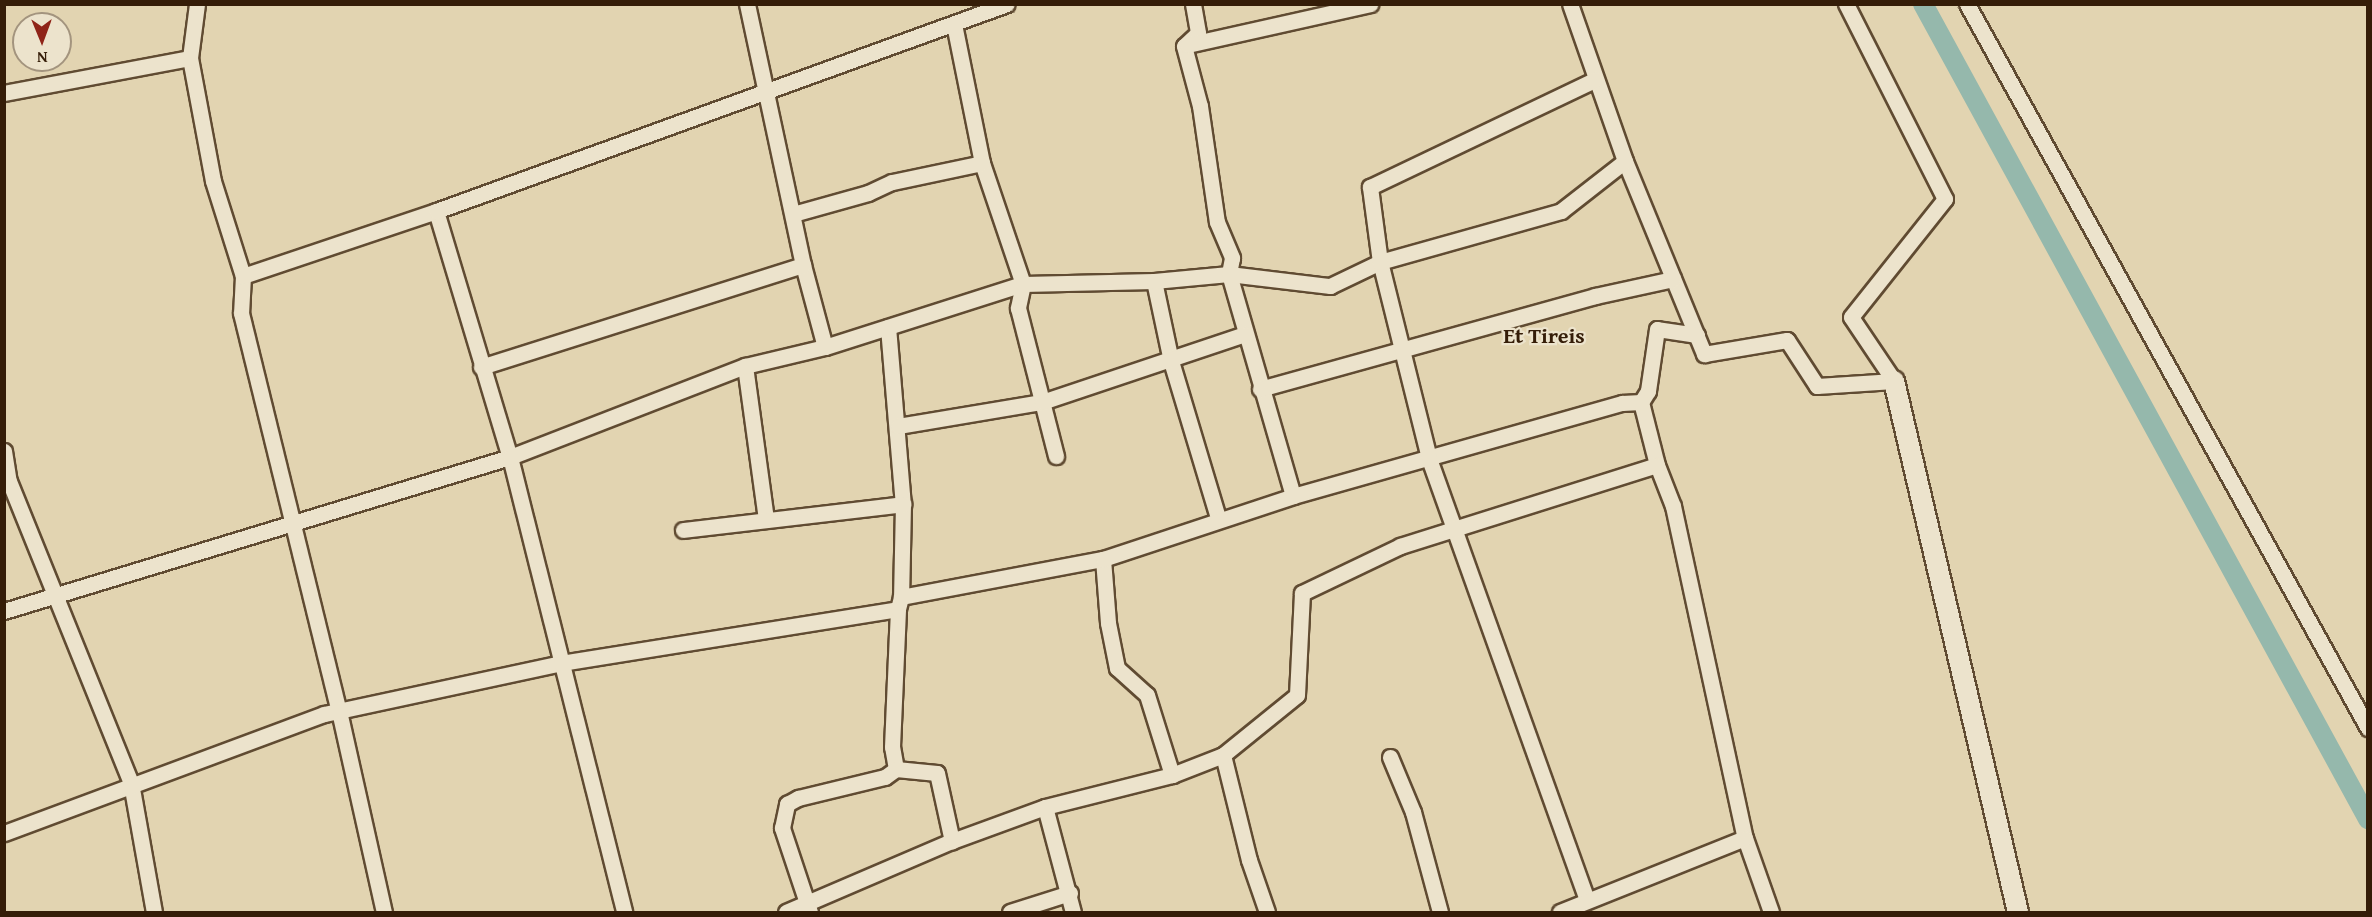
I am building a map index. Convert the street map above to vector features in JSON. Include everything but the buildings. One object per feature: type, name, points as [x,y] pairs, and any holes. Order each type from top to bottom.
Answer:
[{"type":"street","points":[[197,4],[190,58],[213,181],[243,276],[241,313],[339,711],[384,912]]},
{"type":"street","points":[[747,4],[803,265],[825,347]]},
{"type":"street","points":[[243,276],[436,211],[1007,4]]},
{"type":"street","points":[[1184,46],[1198,33],[1193,4]]},
{"type":"street","points":[[1184,46],[1370,4]]},
{"type":"street","points":[[1570,4],[1625,161],[1704,354],[1787,340],[1817,386],[1894,381]]},
{"type":"street","points":[[1846,4],[1945,199],[1851,317],[1894,381],[2018,912]]},
{"type":"street","points":[[1967,4],[2367,728]]},
{"type":"street","points":[[954,24],[982,163],[1023,284],[1018,308],[1056,456]]},
{"type":"street","points":[[1184,46],[1200,106],[1217,222],[1232,258],[1229,274],[1260,389],[1293,496]]},
{"type":"street","points":[[4,93],[190,58]]},
{"type":"street","points":[[1587,900],[1429,458],[1380,262],[1370,187],[1596,79]]},
{"type":"street","points":[[4,611],[54,593],[510,457],[745,366],[825,347],[1023,284],[1154,281],[1229,274],[1330,286],[1380,262],[1561,211],[1625,161]]},
{"type":"street","points":[[793,214],[868,193],[892,182],[982,163]]},
{"type":"street","points":[[436,211],[481,367],[510,457],[624,912]]},
{"type":"street","points":[[481,367],[803,265]]},
{"type":"street","points":[[1260,389],[1401,352],[1595,296],[1673,279]]},
{"type":"street","points":[[1154,281],[1171,361],[1218,518]]},
{"type":"street","points":[[888,327],[903,504],[892,747],[896,769]]},
{"type":"street","points":[[1697,335],[1658,329],[1648,391],[1641,402],[1657,465],[1676,517],[1745,838],[1771,912]]},
{"type":"street","points":[[898,426],[1042,402],[1171,361],[1245,334]]},
{"type":"street","points":[[745,366],[766,520]]},
{"type":"street","points":[[4,832],[131,783],[339,711],[561,663],[899,603],[1103,559],[1218,518],[1293,496],[1622,403],[1641,402]]},
{"type":"street","points":[[4,451],[9,481],[131,783],[154,912]]},
{"type":"street","points":[[786,912],[809,909],[952,841],[1045,807],[1172,775],[1223,755],[1297,695],[1302,593],[1400,546],[1657,465]]},
{"type":"street","points":[[683,530],[903,504]]},
{"type":"street","points":[[1103,559],[1108,623],[1117,668],[1147,695],[1172,775]]},
{"type":"street","points":[[1223,755],[1249,860],[1267,912]]},
{"type":"street","points":[[1390,758],[1413,812],[1440,912]]},
{"type":"street","points":[[809,909],[782,828],[787,804],[798,798],[885,777],[896,769],[937,773],[952,841]]},
{"type":"street","points":[[1045,807],[1070,893],[1073,912]]},
{"type":"street","points":[[1560,912],[1745,838]]},
{"type":"street","points":[[1011,912],[1070,893]]},
{"type":"waterway","points":[[1923,4],[2368,819]]},
{"type":"district","name":"Et Tireis","points":[[1544,336]]}]
